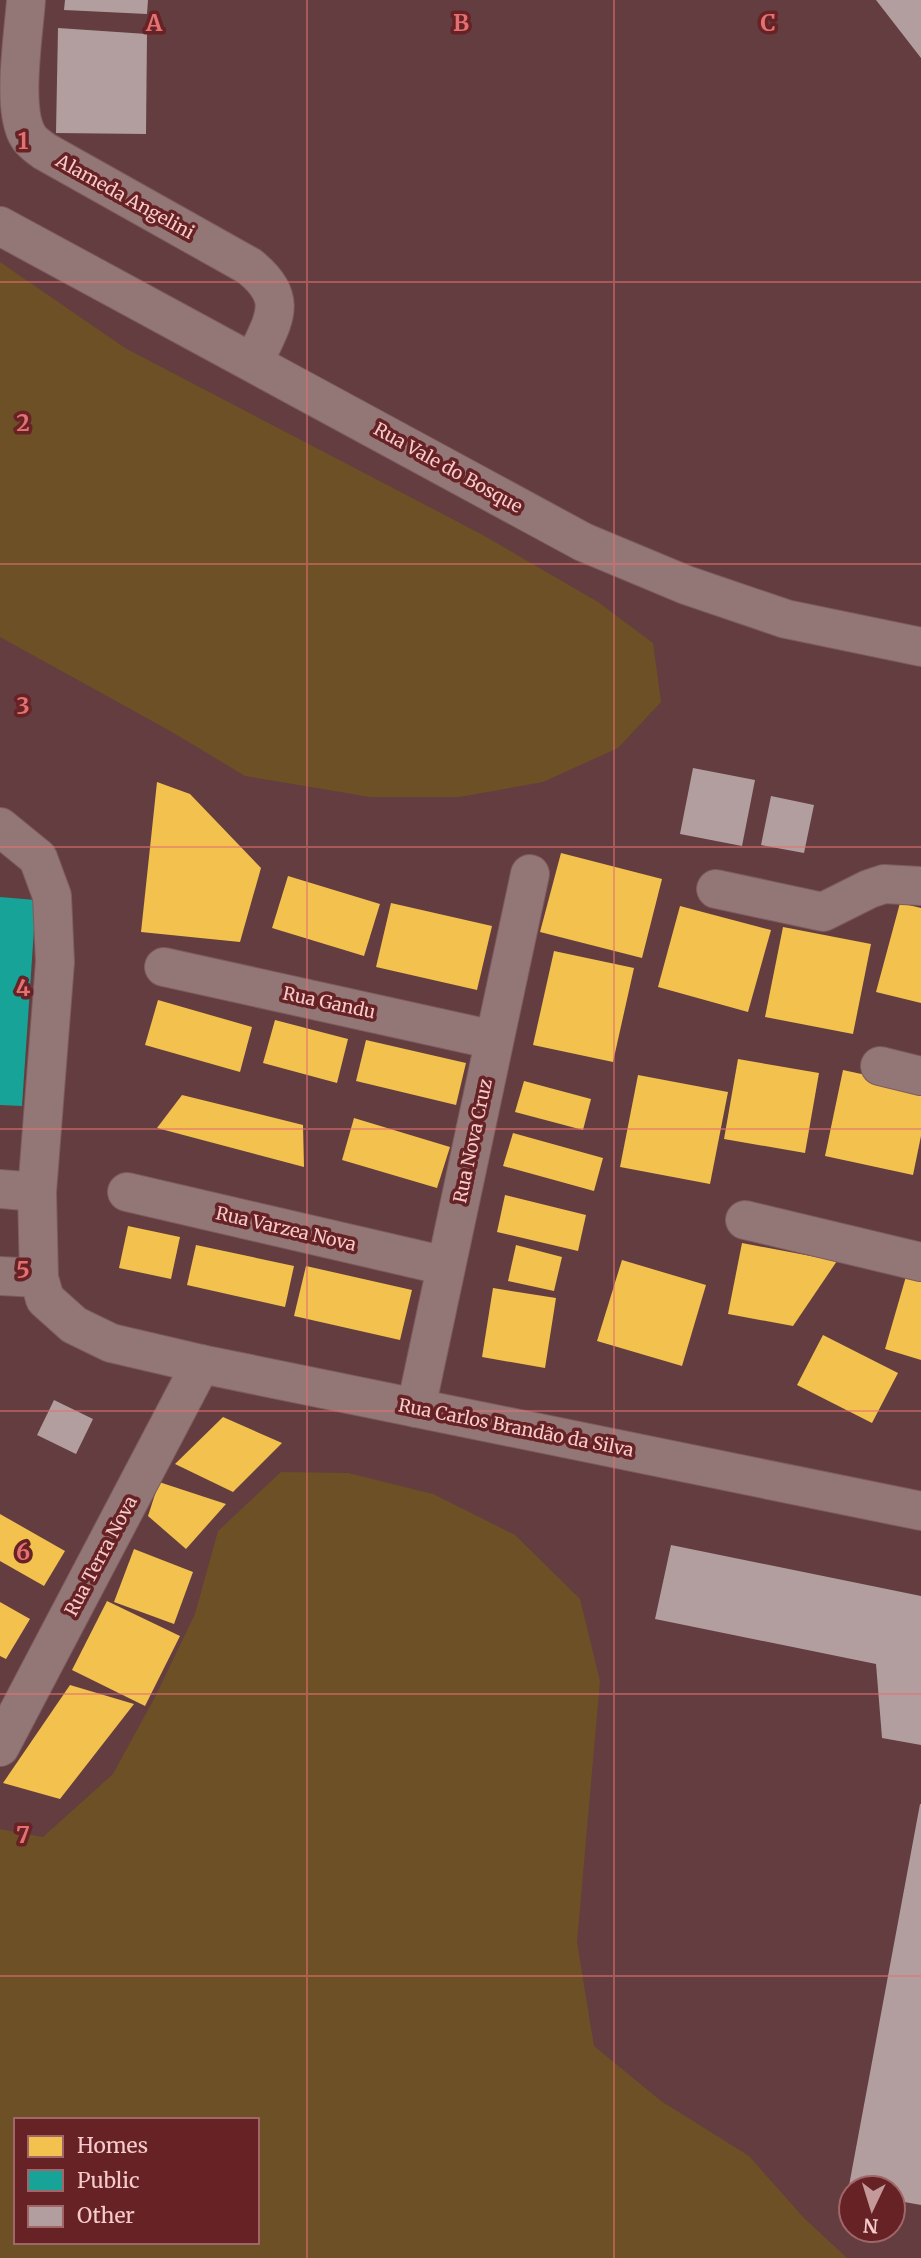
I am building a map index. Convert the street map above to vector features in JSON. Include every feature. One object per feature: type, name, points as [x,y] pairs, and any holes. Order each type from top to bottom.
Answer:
[{"type":"street","name":"Alameda Angelini","points":[[26,0],[19,96],[21,116],[28,136],[44,151],[250,266],[265,279],[275,296],[274,316],[254,362]]},
{"type":"street","name":"Rua Vale do Bosque","points":[[0,226],[583,542],[686,585],[786,619],[921,647]]},
{"type":"street","points":[[0,827],[38,858],[52,896],[55,962],[37,1192],[39,1278],[0,1276]]},
{"type":"street","name":"Rua Nova Cruz","points":[[416,1408],[530,874]]},
{"type":"street","points":[[716,889],[823,912],[884,884],[921,886]]},
{"type":"street","name":"Rua Gandu","points":[[164,967],[494,1040]]},
{"type":"street","points":[[880,1066],[921,1076]]},
{"type":"street","points":[[0,1189],[37,1192]]},
{"type":"street","name":"Rua Varzea Nova","points":[[127,1192],[446,1266]]},
{"type":"street","points":[[745,1220],[921,1262]]},
{"type":"street","name":"Rua Carlos Brandão da Silva","points":[[39,1278],[45,1299],[75,1325],[111,1343],[201,1364],[921,1511]]},
{"type":"street","name":"Rua Terra Nova","points":[[0,1747],[201,1364]]},
{"type":"shaded area","points":[[0,262],[125,348],[481,534],[598,602],[653,643],[661,702],[618,748],[543,782],[459,797],[370,797],[245,776],[172,732],[0,637]]},
{"type":"shaded area","points":[[281,1472],[348,1473],[433,1494],[515,1535],[580,1599],[600,1681],[577,1942],[594,2046],[661,2101],[749,2156],[804,2218],[847,2258],[0,2258],[0,1829],[43,1837],[113,1774],[155,1697],[195,1614],[218,1531]]},
{"type":"building: Homes","points":[[157,782],[190,794],[261,868],[240,942],[141,932]]},
{"type":"building: Homes","points":[[561,853],[662,879],[642,958],[540,932]]},
{"type":"building: Homes","points":[[288,876],[380,904],[364,956],[272,928]]},
{"type":"building: Homes","points":[[391,903],[492,926],[477,990],[376,967]]},
{"type":"building: Homes","points":[[900,903],[921,908],[921,1003],[876,992]]},
{"type":"building: Homes","points":[[680,906],[771,930],[748,1012],[658,987]]},
{"type":"building: Homes","points":[[783,927],[871,944],[853,1034],[765,1017]]},
{"type":"building: Homes","points":[[554,951],[634,968],[613,1062],[533,1045]]},
{"type":"building: Homes","points":[[158,1000],[252,1027],[240,1072],[145,1045]]},
{"type":"building: Homes","points":[[275,1020],[348,1039],[337,1083],[263,1063]]},
{"type":"building: Homes","points":[[366,1040],[466,1063],[456,1105],[356,1081]]},
{"type":"building: Homes","points":[[738,1059],[819,1073],[805,1153],[724,1139]]},
{"type":"building: Homes","points":[[843,1070],[921,1087],[921,1136],[913,1175],[825,1156]]},
{"type":"building: Homes","points":[[638,1075],[728,1092],[710,1184],[620,1167]]},
{"type":"building: Homes","points":[[524,1081],[591,1099],[583,1130],[515,1112]]},
{"type":"building: Homes","points":[[182,1095],[303,1125],[304,1167],[157,1128]]},
{"type":"building: Homes","points":[[354,1118],[450,1147],[437,1188],[342,1160]]},
{"type":"building: Homes","points":[[513,1133],[603,1158],[594,1191],[503,1166]]},
{"type":"building: Homes","points":[[505,1195],[586,1215],[578,1251],[497,1232]]},
{"type":"building: Homes","points":[[128,1226],[180,1237],[171,1279],[119,1268]]},
{"type":"building: Homes","points":[[742,1243],[837,1261],[793,1326],[728,1314]]},
{"type":"building: Homes","points":[[196,1245],[294,1266],[285,1307],[187,1285]]},
{"type":"building: Homes","points":[[516,1245],[562,1257],[554,1291],[508,1281]]},
{"type":"building: Homes","points":[[622,1260],[706,1285],[682,1366],[597,1341]]},
{"type":"building: Homes","points":[[306,1266],[412,1290],[400,1340],[294,1316]]},
{"type":"building: Homes","points":[[907,1273],[921,1277],[921,1360],[885,1349]]},
{"type":"building: Homes","points":[[493,1288],[556,1298],[545,1368],[482,1357]]},
{"type":"building: Homes","points":[[823,1335],[898,1373],[872,1423],[797,1385]]},
{"type":"building: Homes","points":[[223,1417],[282,1443],[233,1492],[175,1464]]},
{"type":"building: Homes","points":[[159,1482],[226,1504],[186,1549],[148,1516]]},
{"type":"building: Homes","points":[[0,1514],[65,1551],[44,1586],[0,1561]]},
{"type":"building: Homes","points":[[134,1549],[193,1572],[174,1624],[114,1602]]},
{"type":"building: Homes","points":[[107,1601],[180,1636],[145,1706],[72,1670]]},
{"type":"building: Homes","points":[[0,1602],[30,1619],[6,1659],[0,1656]]},
{"type":"building: Homes","points":[[70,1685],[134,1704],[60,1799],[3,1783]]},
{"type":"building: Public","points":[[0,897],[36,900],[22,1106],[0,1105]]},
{"type":"building: Other","points":[[65,0],[148,0],[147,14],[64,10]]},
{"type":"building: Other","points":[[876,0],[921,0],[921,58]]},
{"type":"building: Other","points":[[58,28],[147,34],[146,134],[56,133]]},
{"type":"building: Other","points":[[693,768],[755,780],[742,846],[680,834]]},
{"type":"building: Other","points":[[771,796],[814,805],[804,853],[761,845]]},
{"type":"building: Other","points":[[54,1400],[93,1419],[76,1454],[37,1435]]},
{"type":"building: Other","points":[[671,1545],[921,1596],[921,1745],[882,1738],[876,1664],[655,1619]]},
{"type":"building: Other","points":[[921,1804],[921,2205],[907,2202],[907,2174],[851,2174]]}]
